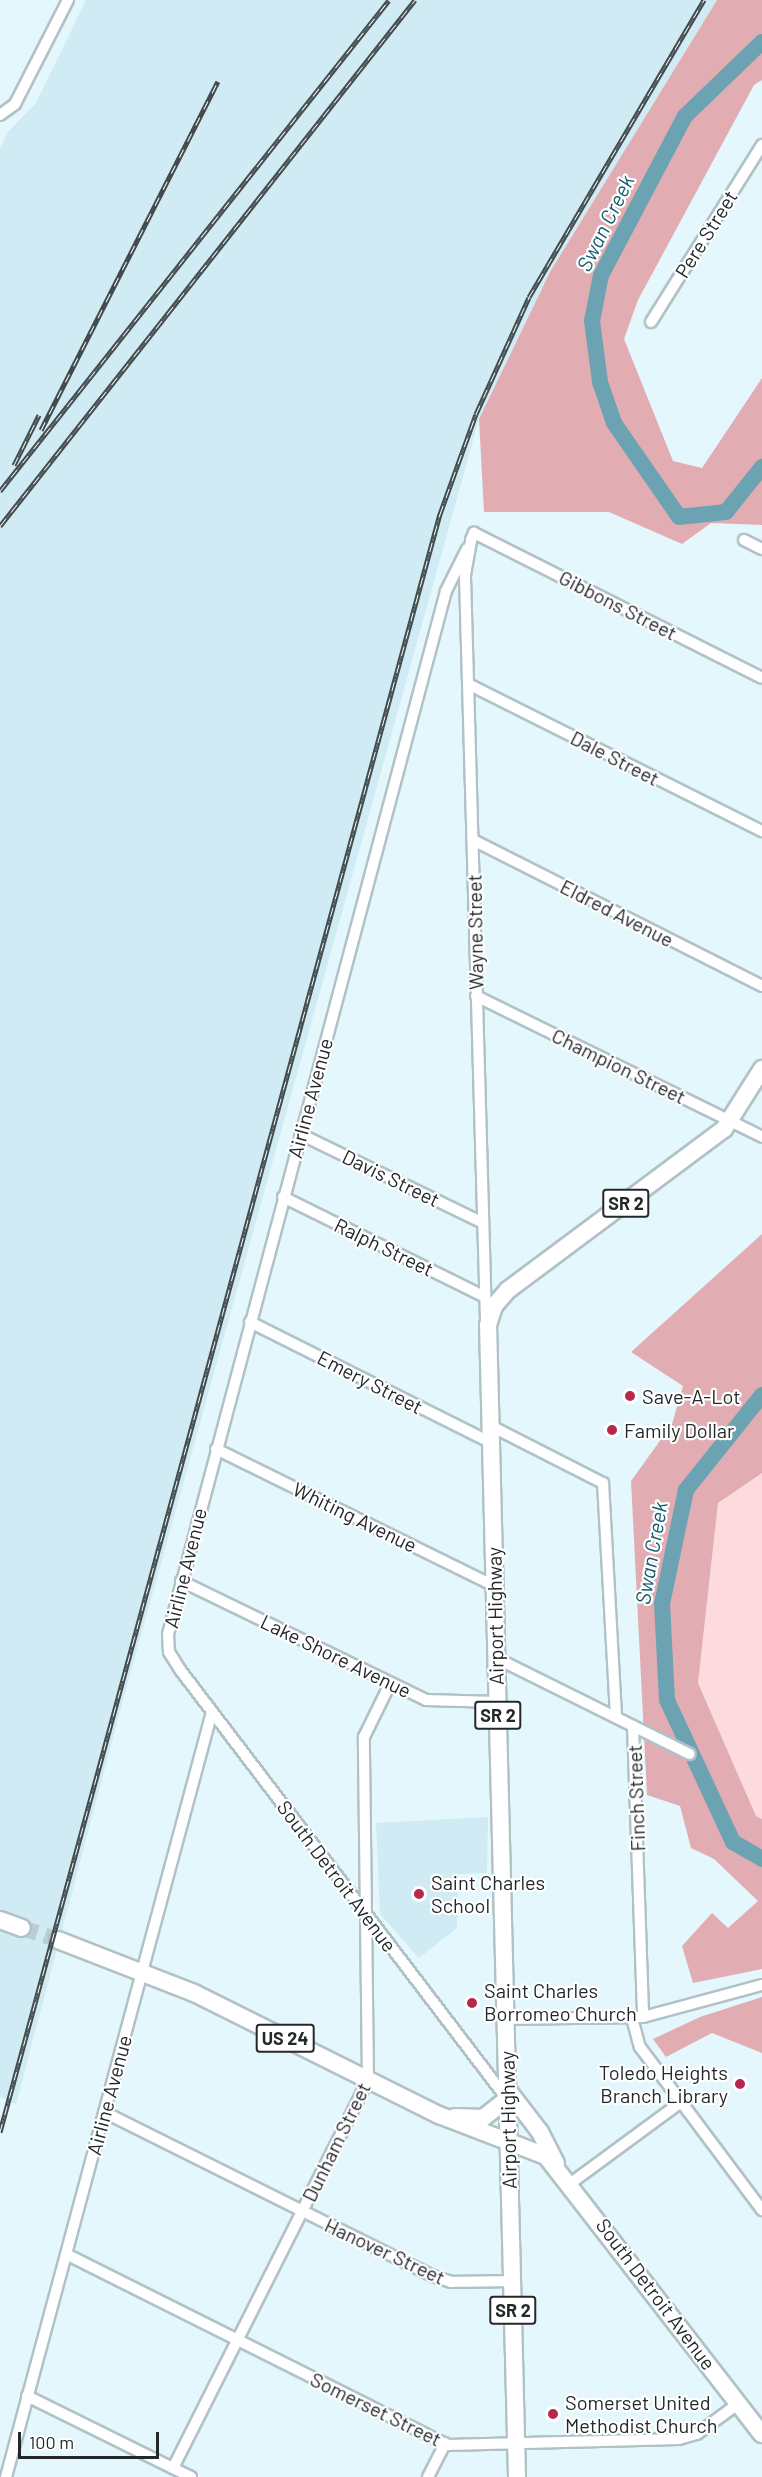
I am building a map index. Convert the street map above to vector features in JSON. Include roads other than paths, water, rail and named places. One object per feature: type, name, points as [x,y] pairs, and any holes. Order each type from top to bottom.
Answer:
[{"type":"main road","name":"SR 2","points":[[487,1332],[491,1312],[508,1290],[732,1122],[762,1069]]},
{"type":"main road","name":"Airport Highway","points":[[487,1332],[517,2477]]},
{"type":"main road","points":[[0,1920],[22,1928]]},
{"type":"main road","name":"US 24","points":[[58,1940],[143,1970],[440,2115],[537,2152],[558,2166],[571,2183]]},
{"type":"main road","points":[[440,2115],[483,2118],[507,2094],[540,2132],[558,2166]]},
{"type":"main road","name":"South Detroit Avenue","points":[[571,2183],[762,2434]]},
{"type":"street","points":[[1,112],[15,104],[68,0]]},
{"type":"street","name":"Pere Street","points":[[651,322],[762,146]]},
{"type":"street","name":"Wayne Street","points":[[474,533],[467,549],[468,684],[487,1332]]},
{"type":"street","name":"Gibbons Street","points":[[474,533],[762,678]]},
{"type":"street","points":[[744,540],[762,549]]},
{"type":"street","name":"Airline Avenue","points":[[169,1652],[168,1634],[181,1581],[446,591],[467,549]]},
{"type":"street","name":"Dale Street","points":[[468,684],[762,831]]},
{"type":"street","name":"Eldred Avenue","points":[[472,840],[762,987]]},
{"type":"street","name":"Champion Street","points":[[476,996],[762,1137]]},
{"type":"street","name":"Davis Street","points":[[300,1134],[483,1223]]},
{"type":"street","name":"Ralph Street","points":[[283,1197],[485,1297]]},
{"type":"street","name":"Emery Street","points":[[250,1322],[490,1434],[603,1483]]},
{"type":"street","name":"Whiting Avenue","points":[[216,1449],[494,1586]]},
{"type":"street","name":"Finch Street","points":[[603,1483],[616,1717],[633,1726],[640,2047],[762,2210]]},
{"type":"street","name":"Lake Shore Avenue","points":[[181,1581],[426,1700],[497,1702]]},
{"type":"street","name":"South Detroit Avenue","points":[[169,1652],[367,1916],[507,2094]]},
{"type":"street","points":[[496,1658],[616,1717]]},
{"type":"street","name":"Dunham Street","points":[[173,2468],[368,2080],[364,1737],[390,1684]]},
{"type":"street","name":"Airline Avenue","points":[[6,2477],[212,1712]]},
{"type":"street","points":[[633,1726],[689,1754]]},
{"type":"street","points":[[506,2019],[638,2017],[762,1985]]},
{"type":"street","points":[[571,2183],[680,2103]]},
{"type":"street","name":"Hanover Street","points":[[104,2112],[451,2282],[512,2281]]},
{"type":"street","name":"Somerset Street","points":[[66,2254],[445,2444],[685,2439],[739,2403]]},
{"type":"street","points":[[27,2396],[191,2477]]},
{"type":"street","points":[[428,2477],[445,2444]]},
{"type":"waterway","name":"Swan Creek","points":[[762,42],[685,116],[601,275],[592,321],[600,382],[614,423],[679,517],[726,512],[762,467]]},
{"type":"waterway","name":"Swan Creek","points":[[762,1395],[686,1490],[662,1604],[667,1700],[733,1842],[762,1859]]},
{"type":"tunnel","points":[[22,1928],[58,1940]]},
{"type":"railway","points":[[0,491],[389,0]]},
{"type":"railway","points":[[0,526],[415,0]]},
{"type":"railway","points":[[0,2132],[440,514],[476,414],[529,297],[704,0]]},
{"type":"railway","points":[[41,430],[218,81]]},
{"type":"railway","points":[[14,465],[39,415]]},
{"type":"place","name":"Save-A-Lot","points":[[630,1396]]},
{"type":"place","name":"Family Dollar","points":[[612,1430]]},
{"type":"place","name":"Saint Charles School","points":[[419,1894]]},
{"type":"place","name":"Saint Charles Borromeo Church","points":[[472,2003]]},
{"type":"place","name":"Toledo Heights Branch Library","points":[[740,2084]]},
{"type":"place","name":"Somerset United Methodist Church","points":[[553,2414]]}]
